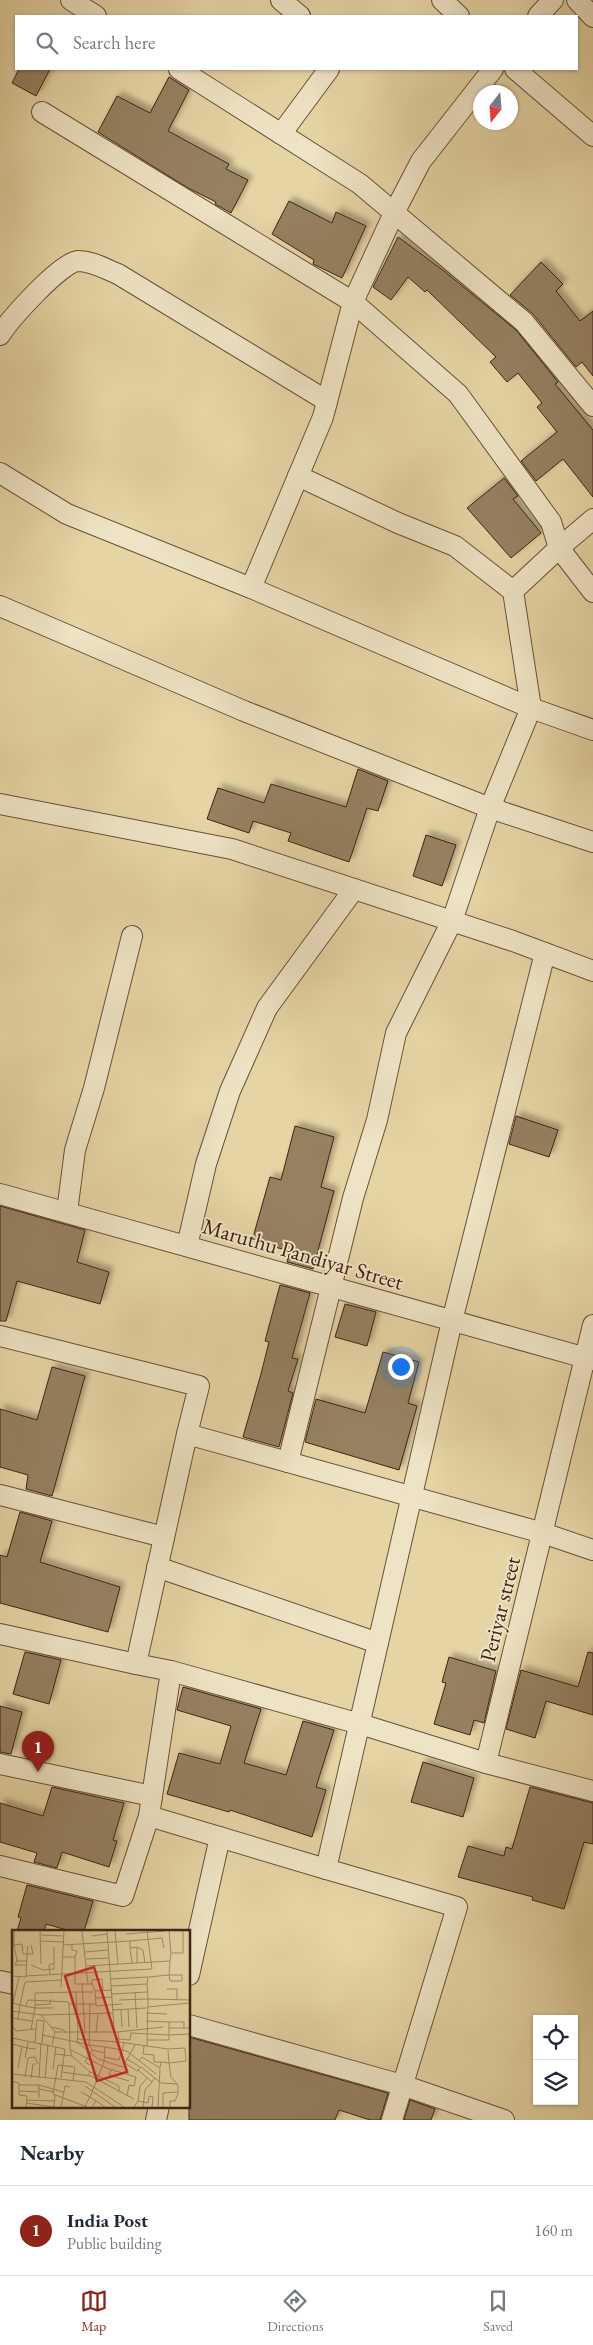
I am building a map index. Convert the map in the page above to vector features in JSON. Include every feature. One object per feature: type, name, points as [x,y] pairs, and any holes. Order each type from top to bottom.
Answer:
[{"type":"street","points":[[71,0],[94,15]]},
{"type":"street","points":[[282,0],[299,15]]},
{"type":"street","points":[[442,0],[458,15]]},
{"type":"street","points":[[539,15],[553,0]]},
{"type":"street","points":[[577,0],[593,17]]},
{"type":"street","points":[[181,70],[360,184],[524,322],[593,406]]},
{"type":"street","points":[[281,134],[328,70]]},
{"type":"street","points":[[251,588],[323,417],[353,302],[394,213],[421,161],[492,70]]},
{"type":"street","points":[[516,70],[593,136]]},
{"type":"street","points":[[42,112],[353,302],[458,394],[551,522],[559,548],[593,592]]},
{"type":"street","points":[[0,335],[8,323],[53,276],[76,261],[91,262],[118,274],[327,401]]},
{"type":"street","points":[[0,473],[67,514],[251,588],[531,708],[593,730]]},
{"type":"street","points":[[288,1462],[353,1198],[377,1120],[396,1033],[452,921],[490,808],[531,708],[513,591],[455,546],[398,523],[298,476]]},
{"type":"street","points":[[513,591],[593,519]]},
{"type":"street","points":[[0,606],[244,711],[490,808],[593,842]]},
{"type":"street","points":[[0,804],[232,849],[452,921],[593,971]]},
{"type":"street","points":[[187,1246],[206,1164],[230,1091],[267,1008],[354,889]]},
{"type":"street","points":[[67,1212],[75,1150],[94,1088],[132,936]]},
{"type":"street","points":[[326,1869],[452,1321],[546,953]]},
{"type":"street","name":"Maruthu Pandiyar Street","points":[[0,1194],[589,1359]]},
{"type":"street","name":"Periyar street","points":[[486,1764],[542,1533],[589,1359],[593,1325]]},
{"type":"street","points":[[0,1336],[198,1386],[136,1664]]},
{"type":"street","points":[[187,1434],[542,1533],[593,1550]]},
{"type":"street","points":[[0,1495],[164,1537]]},
{"type":"street","points":[[157,1567],[378,1643]]},
{"type":"street","points":[[0,1634],[171,1671],[360,1724],[486,1764],[593,1791]]},
{"type":"street","points":[[0,1866],[123,1896],[150,1806],[171,1671]]},
{"type":"street","points":[[0,1764],[150,1806],[220,1837],[457,1907],[392,2120]]},
{"type":"street","points":[[190,1971],[220,1837]]},
{"type":"street","points":[[190,2025],[402,2085],[504,2120]]},
{"type":"building","points":[[18,70],[49,70],[36,96],[12,83]]},
{"type":"building","points":[[169,77],[189,90],[168,131],[229,164],[226,169],[248,180],[231,213],[215,204],[216,202],[188,188],[98,132],[117,96],[150,113]]},
{"type":"building","points":[[289,201],[332,223],[336,212],[366,226],[342,278],[313,264],[314,260],[272,234]]},
{"type":"building","points":[[398,237],[444,271],[516,330],[558,382],[555,384],[593,430],[593,497],[563,459],[536,481],[521,461],[557,432],[537,407],[542,403],[518,373],[507,382],[490,362],[496,357],[427,290],[425,292],[408,277],[391,300],[373,287]]},
{"type":"building","points":[[541,262],[563,284],[556,291],[580,321],[593,311],[593,376],[582,362],[576,367],[533,314],[510,295]]},
{"type":"building","points":[[504,478],[518,496],[513,499],[541,533],[511,558],[467,508]]},
{"type":"building","points":[[358,769],[388,781],[378,811],[367,808],[349,862],[288,841],[291,833],[253,821],[249,833],[207,819],[218,788],[264,803],[271,784],[346,807]]},
{"type":"building","points":[[426,835],[456,845],[442,886],[413,876]]},
{"type":"building","points":[[516,1116],[558,1130],[549,1157],[509,1144]]},
{"type":"building","points":[[295,1126],[334,1137],[321,1187],[334,1191],[313,1269],[287,1262],[290,1251],[252,1241],[270,1177],[281,1180]]},
{"type":"building","points":[[0,1206],[85,1230],[77,1262],[109,1272],[100,1304],[17,1281],[6,1321],[0,1321]]},
{"type":"building","points":[[280,1285],[310,1293],[292,1358],[298,1359],[288,1391],[293,1393],[279,1447],[243,1437],[269,1342],[265,1341]]},
{"type":"building","points":[[345,1304],[376,1312],[367,1346],[335,1337]]},
{"type":"building","points":[[383,1352],[419,1362],[408,1403],[417,1406],[399,1470],[305,1442],[316,1399],[365,1413]]},
{"type":"building","points":[[52,1367],[85,1376],[52,1496],[26,1489],[28,1475],[0,1467],[0,1409],[37,1420]]},
{"type":"building","points":[[20,1512],[52,1521],[40,1562],[120,1587],[108,1632],[0,1603],[0,1555],[7,1557]]},
{"type":"building","points":[[25,1652],[61,1660],[49,1704],[13,1694]]},
{"type":"building","points":[[588,1652],[593,1653],[593,1715],[546,1701],[535,1738],[506,1729],[521,1670],[578,1687]]},
{"type":"building","points":[[449,1657],[496,1671],[484,1723],[474,1720],[470,1735],[434,1724],[446,1683],[442,1682]]},
{"type":"building","points":[[183,1687],[261,1709],[244,1763],[286,1775],[303,1721],[334,1730],[316,1787],[326,1790],[312,1837],[230,1810],[229,1812],[167,1794],[179,1753],[220,1764],[231,1726],[177,1710]]},
{"type":"building","points":[[0,1706],[22,1712],[11,1754],[0,1752]]},
{"type":"building","points":[[423,1762],[474,1778],[463,1817],[411,1802]]},
{"type":"building","points":[[52,1787],[124,1803],[113,1840],[117,1841],[109,1867],[62,1852],[57,1868],[34,1862],[37,1853],[0,1842],[0,1803],[43,1816]]},
{"type":"building","points":[[530,1787],[593,1803],[593,1844],[584,1842],[564,1909],[532,1900],[533,1897],[458,1877],[468,1846],[504,1856],[506,1847],[512,1849]]},
{"type":"building","points":[[27,1885],[93,1901],[84,1930],[67,1930],[46,1924],[44,1930],[17,1930],[21,1918],[18,1917]]},
{"type":"building","points":[[190,2037],[388,2093],[380,2120],[370,2120],[339,2110],[335,2120],[189,2120]]},
{"type":"building","points":[[410,2100],[435,2109],[431,2120],[404,2120]]},
{"type":"place","name":"India Post","points":[[38,1772]]}]
